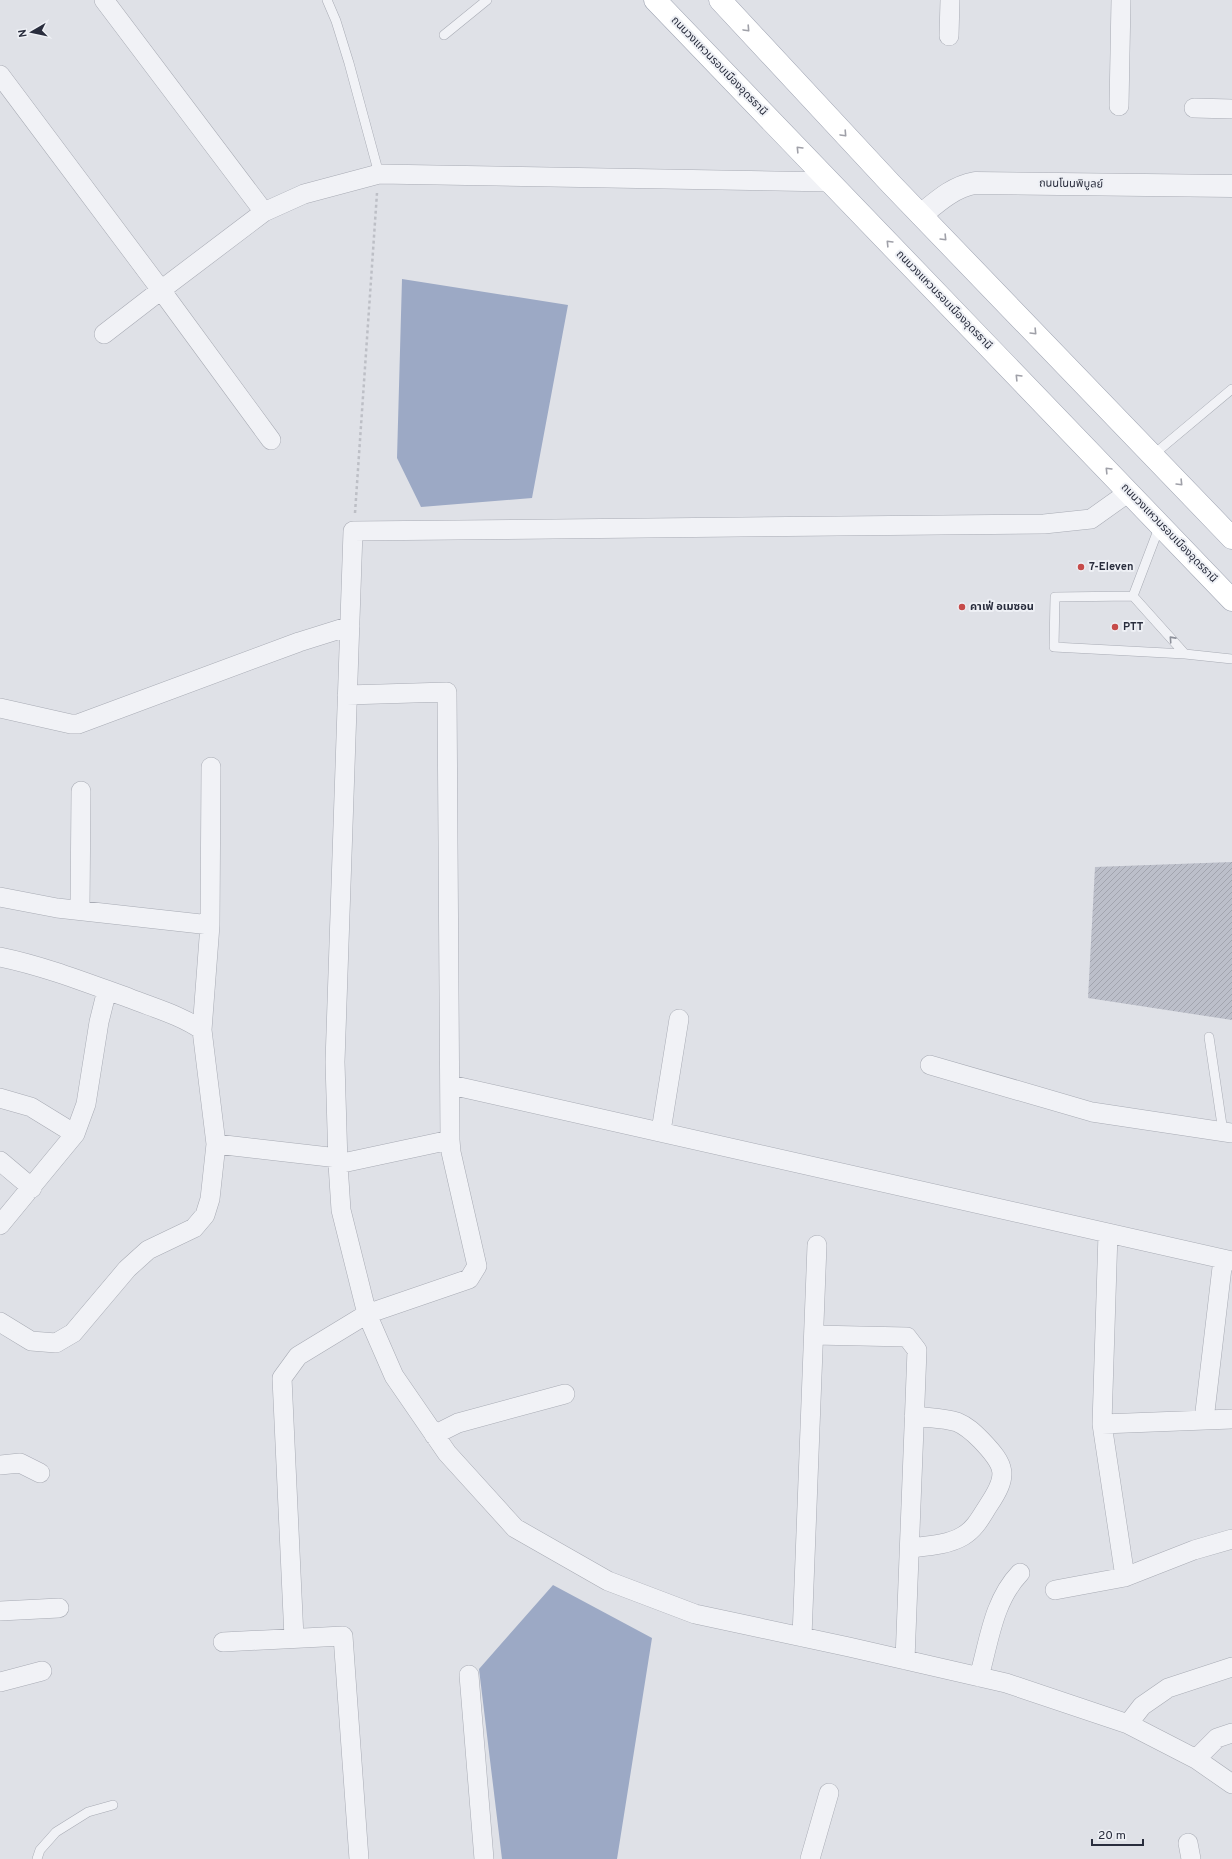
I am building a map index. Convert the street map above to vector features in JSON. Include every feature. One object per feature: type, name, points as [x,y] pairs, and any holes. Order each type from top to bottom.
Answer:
[{"type":"main road","name":"ถนนวงแหวนรอบเมืองอุดรธานี","points":[[655,0],[1232,600]]},
{"type":"main road","points":[[720,0],[921,215],[1232,538]]},
{"type":"street","points":[[104,0],[264,212]]},
{"type":"street","points":[[949,36],[950,0]]},
{"type":"street","points":[[1119,106],[1121,0]]},
{"type":"street","points":[[0,75],[271,440]]},
{"type":"street","points":[[1194,108],[1232,109]]},
{"type":"street","points":[[104,334],[264,212],[304,194],[379,174],[831,182]]},
{"type":"street","name":"ถนนโนนพิบูลย์","points":[[921,215],[951,191],[962,185],[975,182],[1232,186]]},
{"type":"street","points":[[1129,492],[1091,519],[1044,524],[353,531],[343,628],[347,695],[335,1062],[341,1210],[367,1314],[394,1376],[447,1453],[515,1528],[608,1581],[695,1614],[905,1660],[1006,1684],[1128,1724],[1196,1759],[1232,1784]]},
{"type":"street","points":[[0,708],[71,724],[78,724],[299,642],[343,628]]},
{"type":"street","points":[[294,1638],[282,1378],[298,1356],[367,1314],[469,1279],[477,1266],[450,1140],[451,1085],[447,692],[347,695]]},
{"type":"street","points":[[0,1322],[31,1341],[56,1343],[73,1333],[127,1269],[148,1250],[194,1228],[205,1215],[210,1199],[216,1144],[202,1030],[210,925],[211,767]]},
{"type":"street","points":[[80,910],[82,791]]},
{"type":"street","points":[[0,897],[57,908],[210,925]]},
{"type":"street","points":[[0,958],[56,972],[107,990],[188,1020],[202,1030]]},
{"type":"street","points":[[0,1225],[75,1134],[86,1104],[99,1022],[107,990]]},
{"type":"street","points":[[661,1131],[679,1019]]},
{"type":"street","points":[[930,1066],[1092,1112],[1228,1132]]},
{"type":"street","points":[[451,1085],[661,1131],[1228,1260],[1204,1420]]},
{"type":"street","points":[[0,1098],[31,1107],[75,1134]]},
{"type":"street","points":[[216,1144],[338,1161],[450,1140]]},
{"type":"street","points":[[0,1161],[32,1188]]},
{"type":"street","points":[[1108,1233],[1102,1424],[1124,1577]]},
{"type":"street","points":[[802,1637],[817,1245]]},
{"type":"street","points":[[814,1335],[907,1337],[917,1350],[905,1660]]},
{"type":"street","points":[[434,1435],[458,1423],[565,1394]]},
{"type":"street","points":[[910,1548],[939,1544],[963,1537],[972,1530],[996,1495],[1002,1478],[1002,1468],[999,1460],[965,1426],[956,1422],[914,1416]]},
{"type":"street","points":[[1102,1424],[1232,1419]]},
{"type":"street","points":[[0,1465],[20,1463],[40,1474]]},
{"type":"street","points":[[1055,1590],[1124,1577],[1194,1550],[1232,1539]]},
{"type":"street","points":[[978,1677],[1000,1601],[1011,1582],[1020,1573]]},
{"type":"street","points":[[0,1611],[59,1608]]},
{"type":"street","points":[[223,1642],[343,1636],[359,1859]]},
{"type":"street","points":[[1128,1724],[1142,1706],[1168,1688],[1232,1667]]},
{"type":"street","points":[[0,1682],[42,1671]]},
{"type":"street","points":[[469,1675],[484,1859]]},
{"type":"street","points":[[1196,1759],[1217,1738],[1232,1733]]},
{"type":"street","points":[[810,1859],[829,1793]]},
{"type":"lane","points":[[327,0],[336,21],[349,63],[379,174]]},
{"type":"lane","points":[[444,34],[487,0]]},
{"type":"lane","points":[[1153,455],[1232,389]]},
{"type":"lane","points":[[1133,596],[1160,524]]},
{"type":"lane","points":[[1186,654],[1133,596],[1055,597],[1054,647],[1186,654],[1232,660]]},
{"type":"lane","points":[[1209,1037],[1228,1132]]},
{"type":"lane","points":[[37,1859],[40,1850],[56,1832],[88,1812],[113,1805]]},
{"type":"path","points":[[353,531],[379,174]]},
{"type":"water","points":[[402,279],[568,305],[532,498],[421,507],[397,458]]},
{"type":"water","points":[[553,1585],[652,1638],[617,1859],[502,1859],[479,1669]]},
{"type":"building","points":[[1232,862],[1232,1020],[1088,998],[1095,867]]},
{"type":"place","name":"7-Eleven","points":[[1081,567]]},
{"type":"place","name":"คาเฟ่ อเมซอน","points":[[962,607]]},
{"type":"place","name":"PTT","points":[[1115,627]]}]
